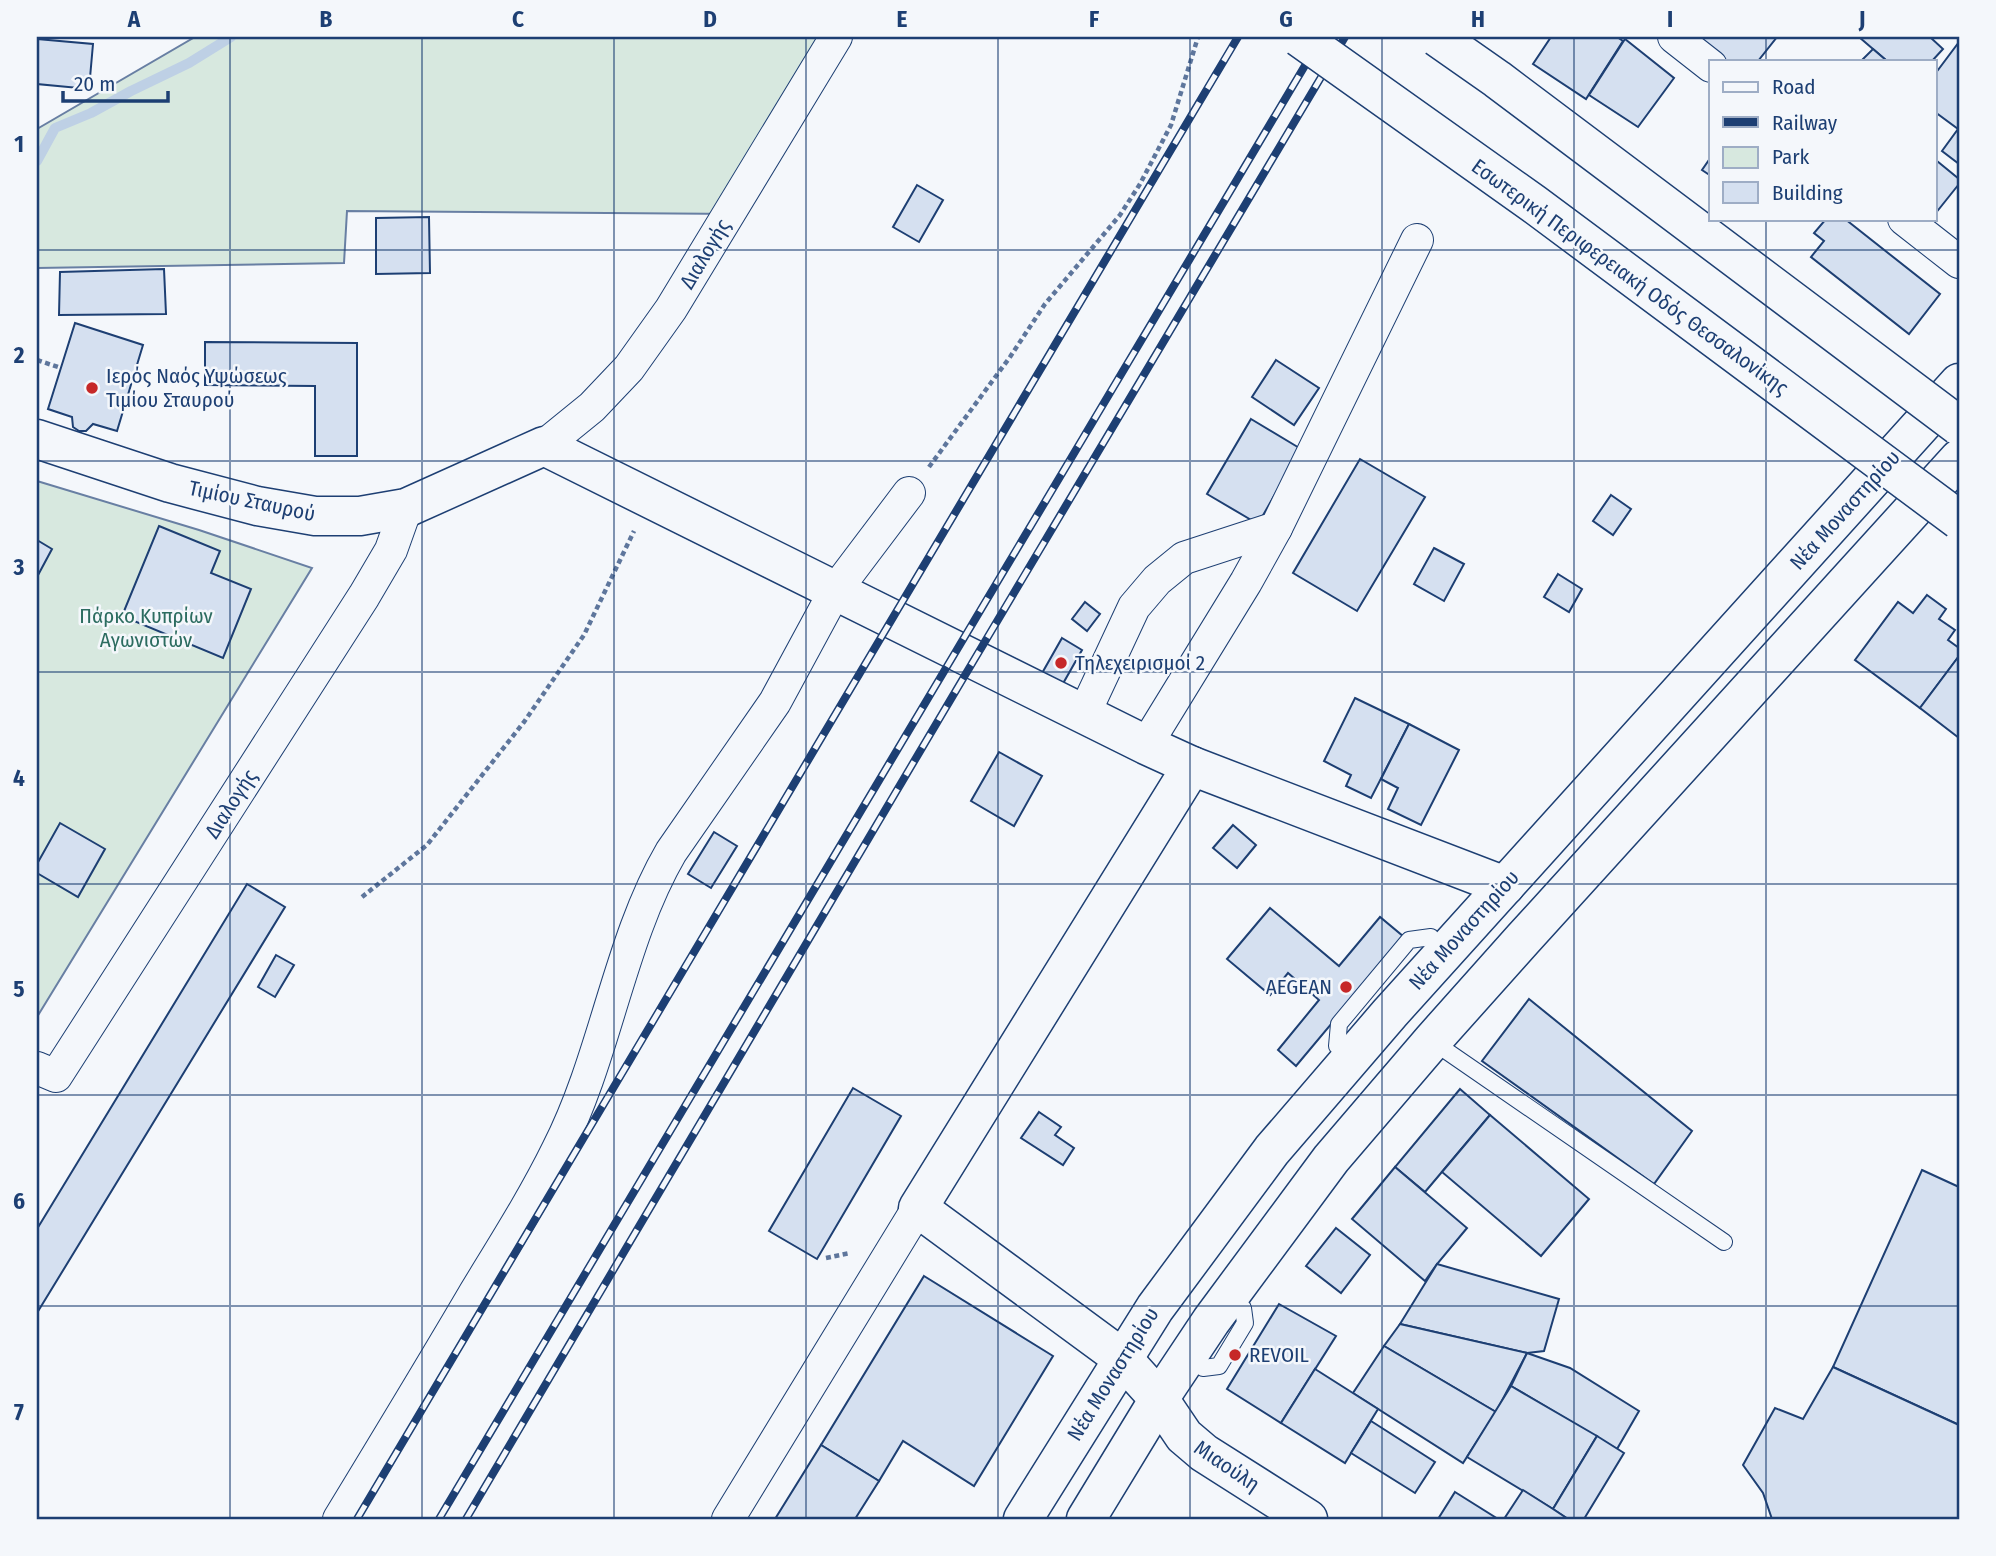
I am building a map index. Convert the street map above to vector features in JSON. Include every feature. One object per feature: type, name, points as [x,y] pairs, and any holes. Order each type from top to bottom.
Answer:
[{"type":"main road","name":"Εσωτερική Περιφερειακή Οδός Θεσσαλονίκης","points":[[1298,37],[1534,204],[1959,520]]},
{"type":"main road","points":[[1437,37],[1959,426]]},
{"type":"main road","name":"Νέα Μοναστηρίου","points":[[1023,1519],[1122,1358],[1163,1297],[1272,1150],[1390,1013],[1959,383]]},
{"type":"main road","name":"Τιμίου Σταυρού","points":[[37,439],[170,484],[257,506],[315,516],[360,516],[406,508],[544,446]]},
{"type":"main road","points":[[544,446],[1146,746],[1505,886]]},
{"type":"main road","points":[[1086,1519],[1210,1321],[1331,1159],[1432,1041],[1959,459]]},
{"type":"main road","points":[[918,1208],[1192,766]]},
{"type":"main road","name":"Μιαούλη","points":[[918,1208],[1122,1358],[1159,1399],[1194,1446],[1308,1519]]},
{"type":"street","name":"Διαλογής","points":[[544,446],[592,407],[629,368],[671,309],[836,37]]},
{"type":"street","points":[[1674,37],[1709,64]]},
{"type":"street","points":[[1905,220],[1959,262]]},
{"type":"street","points":[[1146,746],[1276,528],[1417,240]]},
{"type":"street","points":[[339,1519],[521,1218],[559,1148],[597,1055],[629,952],[656,878],[671,852],[775,702],[835,591],[909,493]]},
{"type":"street","name":"Διαλογής","points":[[37,1068],[56,1076],[364,596],[391,550],[406,508]]},
{"type":"street","points":[[1083,714],[1134,607],[1157,580],[1184,558],[1276,528]]},
{"type":"street","points":[[728,1519],[918,1208]]},
{"type":"lane","points":[[1337,1046],[1339,1024],[1409,940],[1431,937]]},
{"type":"lane","points":[[1432,1041],[1724,1242]]},
{"type":"lane","points":[[1203,1368],[1219,1366],[1245,1323],[1243,1308]]},
{"type":"path","points":[[944,446],[1010,357],[1045,304],[1120,215],[1140,184],[1171,125],[1198,37]]},
{"type":"path","points":[[37,360],[61,368]]},
{"type":"path","points":[[362,897],[427,845],[524,722],[584,635],[650,498]]},
{"type":"green space","points":[[195,37],[841,37],[739,214],[347,211],[344,263],[37,268],[37,129]]},
{"type":"green space","name":"Πάρκο Κυπρίων Αγωνιστών","points":[[37,481],[199,530],[312,568],[37,1017]]},
{"type":"building","points":[[1551,37],[1617,37],[1623,41],[1586,99],[1533,64]]},
{"type":"building","points":[[1685,37],[1777,37],[1759,60],[1716,60]]},
{"type":"building","points":[[1859,37],[1930,37],[1943,49],[1933,60],[1886,60]]},
{"type":"building","points":[[37,39],[93,44],[89,89],[37,84]]},
{"type":"building","points":[[1625,39],[1674,78],[1638,127],[1589,95]]},
{"type":"building","points":[[1959,42],[1959,164],[1942,151],[1958,129],[1937,113],[1937,71]]},
{"type":"building","points":[[1873,49],[1886,60],[1862,60]]},
{"type":"building","points":[[1709,160],[1709,175],[1702,170]]},
{"type":"building","points":[[1937,161],[1959,179],[1959,184],[1937,212]]},
{"type":"building","points":[[917,185],[943,200],[919,242],[893,227]]},
{"type":"building","points":[[429,217],[430,273],[376,274],[376,218]]},
{"type":"building","points":[[1825,220],[1846,220],[1940,294],[1909,334],[1811,257],[1824,241],[1814,233]]},
{"type":"building","points":[[164,269],[166,314],[59,315],[60,272]]},
{"type":"building","name":"Ιερός Ναός Υψώσεως Τιμίου Σταυρού","points":[[75,323],[143,345],[117,431],[93,424],[86,431],[79,431],[73,427],[72,417],[48,409]]},
{"type":"building","points":[[205,342],[357,343],[357,456],[315,456],[315,386],[205,385]]},
{"type":"building","points":[[1276,360],[1319,388],[1294,425],[1252,397]]},
{"type":"building","points":[[1251,419],[1301,449],[1258,524],[1207,494]]},
{"type":"building","points":[[1360,459],[1425,497],[1357,611],[1293,573]]},
{"type":"building","points":[[1611,495],[1631,509],[1613,535],[1593,521]]},
{"type":"building","points":[[159,526],[220,551],[211,573],[251,589],[223,658],[122,616]]},
{"type":"building","points":[[37,540],[52,549],[37,577]]},
{"type":"building","points":[[1434,548],[1464,564],[1444,601],[1414,584]]},
{"type":"building","points":[[1558,574],[1582,589],[1569,612],[1544,597]]},
{"type":"building","points":[[1927,595],[1946,609],[1939,619],[1955,630],[1948,640],[1959,648],[1959,656],[1920,708],[1855,660],[1898,602],[1913,613]]},
{"type":"building","points":[[1085,602],[1100,614],[1087,631],[1072,619]]},
{"type":"building","name":"Τηλεχειρισμοί 2","points":[[1062,638],[1082,650],[1061,687],[1041,675]]},
{"type":"building","points":[[1959,656],[1959,738],[1920,708]]},
{"type":"building","points":[[1355,698],[1409,724],[1371,798],[1346,786],[1351,775],[1324,761]]},
{"type":"building","points":[[1409,724],[1459,750],[1421,825],[1388,809],[1398,788],[1381,779]]},
{"type":"building","points":[[999,752],[1042,776],[1014,826],[971,801]]},
{"type":"building","points":[[60,823],[105,849],[78,897],[37,873],[37,864]]},
{"type":"building","points":[[1233,825],[1256,845],[1237,868],[1213,848]]},
{"type":"building","points":[[714,832],[737,846],[711,888],[688,874]]},
{"type":"building","points":[[247,884],[285,907],[37,1313],[37,1229]]},
{"type":"building","points":[[1270,908],[1339,966],[1380,917],[1404,937],[1296,1066],[1278,1050],[1319,1000],[1288,973],[1270,995],[1227,959]]},
{"type":"building","points":[[276,955],[294,965],[275,997],[258,987]]},
{"type":"building","points":[[1529,999],[1692,1131],[1654,1184],[1482,1061]]},
{"type":"building","points":[[853,1088],[901,1116],[817,1259],[769,1231]]},
{"type":"building","points":[[1460,1089],[1490,1115],[1425,1192],[1395,1167]]},
{"type":"building","points":[[1039,1112],[1061,1127],[1055,1135],[1074,1148],[1063,1165],[1021,1138]]},
{"type":"building","points":[[1490,1115],[1589,1199],[1541,1256],[1442,1172]]},
{"type":"building","points":[[1395,1167],[1467,1228],[1425,1281],[1352,1219]]},
{"type":"building","points":[[1922,1170],[1959,1187],[1959,1425],[1833,1367]]},
{"type":"building","points":[[1336,1228],[1370,1255],[1341,1293],[1306,1266]]},
{"type":"building","points":[[1437,1264],[1559,1299],[1544,1351],[1527,1353],[1400,1324]]},
{"type":"building","points":[[924,1276],[1053,1356],[974,1486],[903,1441],[879,1481],[821,1445]]},
{"type":"building","points":[[1279,1304],[1336,1336],[1281,1423],[1227,1389]]},
{"type":"building","points":[[1400,1324],[1527,1353],[1496,1412],[1384,1346]]},
{"type":"building","points":[[1384,1346],[1496,1412],[1463,1463],[1353,1393]]},
{"type":"building","points":[[1527,1353],[1570,1368],[1639,1411],[1617,1449],[1511,1386]]},
{"type":"building","points":[[1833,1367],[1959,1425],[1959,1519],[1772,1519],[1763,1493],[1743,1465],[1775,1408],[1803,1419]]},
{"type":"building","points":[[1315,1369],[1378,1409],[1345,1463],[1281,1423]]},
{"type":"building","points":[[1511,1386],[1597,1436],[1553,1509],[1467,1457]]},
{"type":"building","points":[[1371,1421],[1435,1462],[1415,1493],[1351,1453]]},
{"type":"building","points":[[1597,1436],[1624,1453],[1584,1519],[1568,1519],[1553,1509]]},
{"type":"building","points":[[821,1445],[879,1481],[855,1519],[775,1519]]},
{"type":"building","points":[[1523,1490],[1553,1509],[1568,1519],[1504,1519]]},
{"type":"building","points":[[1455,1492],[1498,1519],[1438,1519]]},
{"type":"waterway","points":[[37,161],[55,128],[91,113],[189,63],[231,37]]},
{"type":"railway","points":[[357,1519],[1238,37]]},
{"type":"railway","points":[[439,1519],[1322,37]]},
{"type":"railway","points":[[466,1519],[1345,37]]},
{"type":"place","name":"Ιερός Ναός Υψώσεως Τιμίου Σταυρού","points":[[92,388]]},
{"type":"place","name":"Τηλεχειρισμοί 2","points":[[1061,663]]},
{"type":"place","name":"AEGEAN","points":[[1346,987]]},
{"type":"place","name":"REVOIL","points":[[1235,1355]]}]
